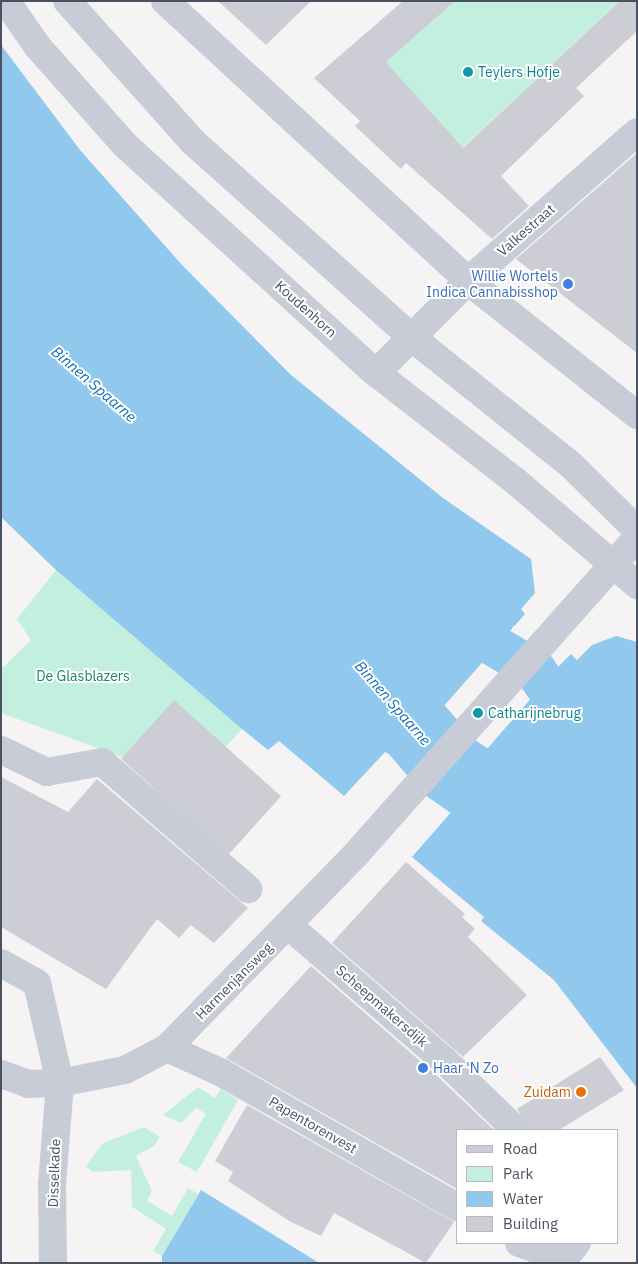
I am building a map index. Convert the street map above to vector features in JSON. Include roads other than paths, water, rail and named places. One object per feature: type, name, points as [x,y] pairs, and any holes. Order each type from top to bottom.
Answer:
[{"type":"street","name":"Koudenhorn","points":[[6,1],[38,47],[125,145],[376,373],[613,562],[637,585]]},
{"type":"street","points":[[67,1],[192,141],[410,336],[571,466],[637,530]]},
{"type":"street","points":[[164,1],[468,281],[637,415]]},
{"type":"street","name":"Valkestraat","points":[[376,373],[410,336],[468,281],[637,132]]},
{"type":"street","points":[[613,562],[637,538]]},
{"type":"street","name":"Harmenjansweg","points":[[1,1074],[28,1084],[60,1084],[125,1070],[167,1048],[289,926],[613,562]]},
{"type":"street","points":[[1,750],[47,772],[102,762],[248,889]]},
{"type":"street","name":"Scheepmakersdijk","points":[[289,926],[445,1061],[515,1129]]},
{"type":"street","points":[[1,963],[36,983],[60,1084]]},
{"type":"street","name":"Papentorenvest","points":[[167,1048],[222,1073],[456,1206]]},
{"type":"street","name":"Disselkade","points":[[53,1250],[52,1184],[60,1084]]},
{"type":"street","points":[[525,1244],[570,1251]]},
{"type":"water","points":[[1,45],[80,150],[182,265],[291,375],[443,498],[531,559],[535,593],[521,609],[525,614],[397,759],[385,752],[344,796],[279,741],[268,750],[242,729],[56,570],[1,517]]},
{"type":"water","points":[[616,636],[637,642],[637,1088],[554,980],[481,921],[484,917],[412,857],[453,810],[443,800],[559,666],[571,654],[577,660],[592,645]]},
{"type":"water","points":[[201,1190],[319,1263],[162,1263],[162,1256]]},
{"type":"waterway","name":"Binnen Spaarne","points":[[446,617],[535,670],[637,817]]},
{"type":"waterway","name":"Binnen Spaarne","points":[[354,657],[448,766],[637,898]]},
{"type":"place","name":"Teylers Hofje","points":[[468,72]]},
{"type":"place","name":"Willie Wortels Indica Cannabisshop","points":[[568,284]]},
{"type":"place","name":"Catharijnebrug","points":[[478,713]]},
{"type":"place","name":"Haar 'N Zo","points":[[423,1068]]},
{"type":"place","name":"Zuidam","points":[[581,1092]]},
{"type":"park label","name":"De Glasblazers","points":[[83,676]]}]
